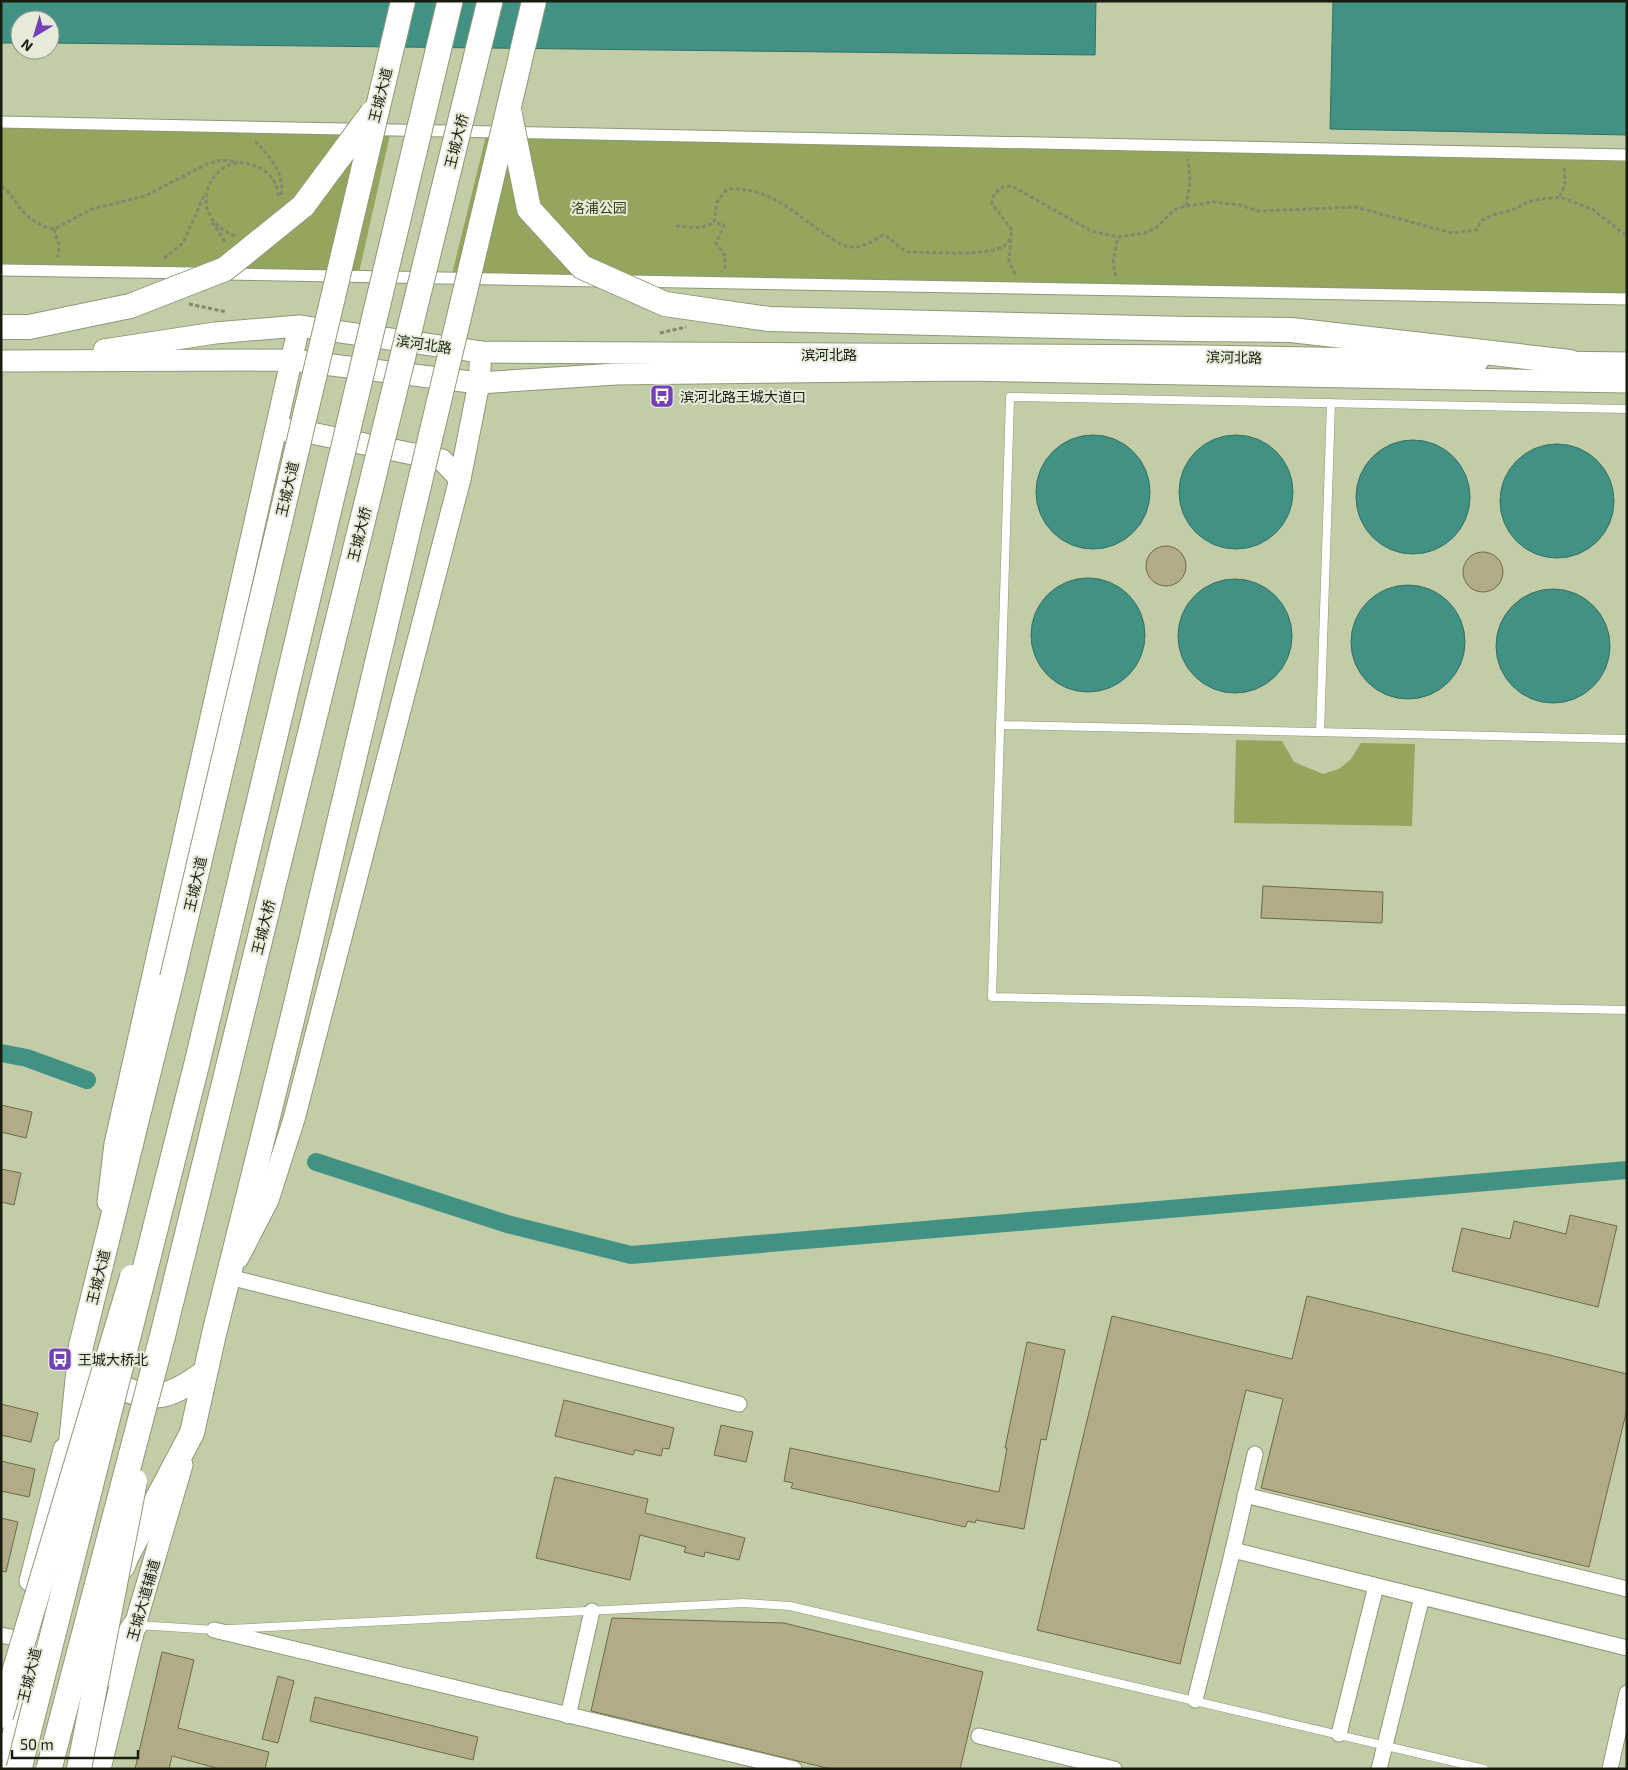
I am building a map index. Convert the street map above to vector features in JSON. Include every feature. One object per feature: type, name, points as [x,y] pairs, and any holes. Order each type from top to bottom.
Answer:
[{"type":"highway","points":[[197,1063],[450,1]]},
{"type":"highway","name":"王城大桥","points":[[163,1334],[490,1]]},
{"type":"highway","name":"王城大道","points":[[19,1769],[197,1063]]},
{"type":"highway","points":[[49,1769],[163,1334]]},
{"type":"main road","name":"王城大道","points":[[6,1769],[10,1715],[62,1541],[81,1346],[172,978],[403,1]]},
{"type":"main road","points":[[69,1769],[126,1558],[192,1433],[205,1372],[296,1008],[534,1]]},
{"type":"main road","points":[[1,327],[29,327],[130,306],[226,269],[302,206],[378,106]]},
{"type":"main road","points":[[508,106],[530,209],[582,267],[665,304],[769,318],[1291,330],[1570,362]]},
{"type":"main road","points":[[100,1269],[115,1144],[299,326]]},
{"type":"main road","name":"滨河北路","points":[[35,361],[215,333],[299,326],[481,352],[1200,356],[1627,363]]},
{"type":"main road","points":[[229,1277],[268,1200],[294,1119],[460,478],[479,383],[481,352]]},
{"type":"main road","name":"滨河北路","points":[[1,361],[291,360],[479,383],[616,374],[962,370],[1627,382]]},
{"type":"main road","points":[[274,435],[292,429],[442,460],[460,478]]},
{"type":"main road","points":[[10,1715],[95,1396],[197,1063]]},
{"type":"main road","points":[[79,1769],[163,1334]]},
{"type":"main road","points":[[81,1346],[101,1377],[126,1390],[157,1397],[182,1390],[205,1372]]},
{"type":"main road","points":[[1,1691],[8,1636],[73,1414]]},
{"type":"main road","name":"王城大道辅道","points":[[100,1769],[135,1625],[192,1433]]},
{"type":"main road","points":[[88,1696],[135,1625]]},
{"type":"main road","points":[[8,1636],[10,1715]]},
{"type":"street","points":[[1,122],[1627,154]]},
{"type":"street","points":[[1,270],[1627,299]]},
{"type":"street","points":[[229,1277],[739,1404]]},
{"type":"street","points":[[1195,1700],[1255,1454]]},
{"type":"street","points":[[1245,1495],[1627,1589]]},
{"type":"street","points":[[1233,1550],[1627,1648]]},
{"type":"street","points":[[1339,1734],[1376,1586]]},
{"type":"street","points":[[1379,1769],[1422,1597]]},
{"type":"street","points":[[568,1716],[592,1611]]},
{"type":"street","points":[[214,1630],[794,1769]]},
{"type":"street","points":[[1610,1769],[1627,1693]]},
{"type":"street","points":[[979,1736],[1114,1769]]},
{"type":"lane","points":[[1627,409],[1010,397],[992,997],[1627,1010]]},
{"type":"lane","points":[[1320,732],[1331,404]]},
{"type":"lane","points":[[1000,725],[1627,739]]},
{"type":"lane","points":[[135,1625],[214,1630],[743,1603],[790,1606],[1484,1769]]},
{"type":"path","points":[[1,187],[12,196],[24,214],[34,221],[54,229],[92,209],[145,196],[207,164],[221,160],[254,164],[270,175],[278,188],[280,204],[282,187],[279,172],[272,159],[240,127]]},
{"type":"path","points":[[1182,146],[1190,164],[1190,182],[1186,206]]},
{"type":"path","points":[[1560,197],[1565,183],[1561,153]]},
{"type":"path","points":[[132,272],[156,263],[173,253],[183,243],[212,179],[222,168],[238,163]]},
{"type":"path","points":[[212,179],[206,194],[206,205],[211,219],[222,231],[242,237]]},
{"type":"path","points":[[1025,288],[1012,270],[1009,261],[1012,230],[992,204],[994,194],[1003,187],[1012,186],[1091,231],[1118,237],[1145,233],[1157,227],[1174,210],[1186,206],[1213,202],[1240,205],[1260,211],[1355,208],[1452,233],[1476,230],[1482,220],[1529,201],[1560,197],[1592,209],[1627,236]]},
{"type":"path","points":[[676,226],[699,228],[708,226],[714,222],[717,202],[722,195],[728,189],[740,188],[756,191],[775,198],[835,241],[850,247],[863,245],[883,236],[890,238],[898,248],[907,252],[977,252],[990,251],[1004,246],[1011,238]]},
{"type":"path","points":[[714,222],[724,225],[716,243],[725,256],[723,283]]},
{"type":"path","points":[[54,229],[59,245],[56,271]]},
{"type":"path","points":[[1118,237],[1113,263],[1120,290]]},
{"type":"green space","points":[[1,122],[391,130],[358,277],[1,270]]},
{"type":"green space","name":"洛浦公园","points":[[487,132],[1627,155],[1627,299],[451,278]]},
{"type":"green space","points":[[1236,740],[1282,741],[1294,762],[1323,774],[1339,769],[1351,759],[1361,743],[1415,744],[1412,826],[1234,823]]},
{"type":"water","points":[[1,1],[1096,1],[1095,55],[60,43],[60,10],[10,10],[10,43],[1,43]]},
{"type":"water","points":[[1333,1],[1627,1],[1627,135],[1330,129]]},
{"type":"water","points":[[1093,435],[1115,439],[1133,452],[1146,470],[1150,492],[1146,514],[1133,532],[1115,545],[1093,549],[1071,545],[1053,532],[1040,514],[1036,492],[1040,470],[1053,452],[1071,439]]},
{"type":"water","points":[[1236,435],[1258,439],[1277,451],[1289,470],[1293,492],[1289,514],[1277,533],[1258,545],[1236,549],[1214,545],[1195,533],[1183,514],[1179,492],[1183,470],[1195,451],[1214,439]]},
{"type":"water","points":[[1413,440],[1435,444],[1454,456],[1466,475],[1470,497],[1466,519],[1454,538],[1435,550],[1413,554],[1391,550],[1372,538],[1360,519],[1356,497],[1360,475],[1372,456],[1391,444]]},
{"type":"water","points":[[1557,444],[1579,448],[1598,460],[1610,479],[1614,501],[1610,523],[1598,542],[1579,554],[1557,558],[1535,554],[1516,542],[1504,523],[1500,501],[1504,479],[1516,460],[1535,448]]},
{"type":"water","points":[[1088,578],[1110,583],[1128,595],[1140,613],[1145,635],[1140,657],[1128,675],[1110,687],[1088,692],[1066,687],[1048,675],[1036,657],[1031,635],[1036,613],[1048,595],[1066,583]]},
{"type":"water","points":[[1235,579],[1257,583],[1276,595],[1288,614],[1292,636],[1288,658],[1276,677],[1257,689],[1235,693],[1213,689],[1194,677],[1182,658],[1178,636],[1182,614],[1194,595],[1213,583]]},
{"type":"water","points":[[1408,585],[1430,589],[1449,601],[1461,620],[1465,642],[1461,664],[1449,683],[1430,695],[1408,699],[1386,695],[1367,683],[1355,664],[1351,642],[1355,620],[1367,601],[1386,589]]},
{"type":"water","points":[[1553,589],[1575,593],[1594,605],[1606,624],[1610,646],[1606,668],[1594,687],[1575,699],[1553,703],[1531,699],[1512,687],[1500,668],[1496,646],[1500,624],[1512,605],[1531,593]]},
{"type":"building","points":[[1170,546],[1177,549],[1183,555],[1186,566],[1185,574],[1177,583],[1170,586],[1162,586],[1155,583],[1147,574],[1146,562],[1149,555],[1158,547]]},
{"type":"building","points":[[1487,552],[1494,555],[1500,561],[1503,572],[1502,580],[1494,589],[1487,592],[1479,592],[1472,589],[1464,580],[1463,568],[1466,561],[1475,553]]},
{"type":"building","points":[[1263,886],[1383,892],[1382,923],[1261,918]]},
{"type":"building","points":[[1,1105],[32,1112],[26,1138],[1,1132]]},
{"type":"building","points":[[1,1169],[21,1173],[14,1205],[1,1202]]},
{"type":"building","points":[[1570,1215],[1617,1226],[1598,1307],[1452,1271],[1462,1228],[1510,1239],[1514,1221],[1566,1234]]},
{"type":"building","points":[[1307,1296],[1627,1374],[1627,1409],[1589,1567],[1261,1488],[1283,1399],[1246,1390],[1180,1664],[1037,1630],[1112,1316],[1292,1359]]},
{"type":"building","points":[[1027,1342],[1065,1350],[1046,1440],[1041,1439],[1024,1529],[976,1520],[975,1523],[968,1521],[965,1527],[791,1488],[793,1483],[784,1481],[790,1448],[999,1492],[1007,1448],[1005,1448]]},
{"type":"building","points":[[564,1400],[674,1428],[669,1449],[663,1448],[661,1456],[635,1450],[633,1455],[555,1436]]},
{"type":"building","points":[[1,1404],[38,1413],[31,1442],[1,1435]]},
{"type":"building","points":[[721,1425],[753,1432],[746,1462],[714,1455]]},
{"type":"building","points":[[1,1461],[35,1469],[29,1497],[1,1491]]},
{"type":"building","points":[[555,1477],[648,1499],[645,1513],[745,1538],[739,1560],[705,1552],[704,1557],[684,1552],[686,1547],[640,1535],[630,1580],[536,1558]]},
{"type":"building","points":[[1,1518],[18,1522],[6,1572],[1,1571]]},
{"type":"building","points":[[612,1618],[784,1623],[983,1672],[960,1769],[831,1769],[591,1711]]},
{"type":"building","points":[[162,1652],[194,1660],[178,1728],[269,1752],[265,1769],[220,1769],[172,1756],[169,1769],[135,1769]]},
{"type":"building","points":[[278,1676],[294,1681],[278,1743],[262,1739]]},
{"type":"building","points":[[315,1697],[478,1737],[473,1760],[310,1721]]},
{"type":"waterway","points":[[1,1053],[27,1058],[87,1080]]},
{"type":"waterway","points":[[316,1162],[507,1224],[631,1255],[1627,1170]]},
{"type":"place","name":"滨河北路王城大道口","points":[[662,396]]},
{"type":"place","name":"王城大桥北","points":[[60,1359]]}]
